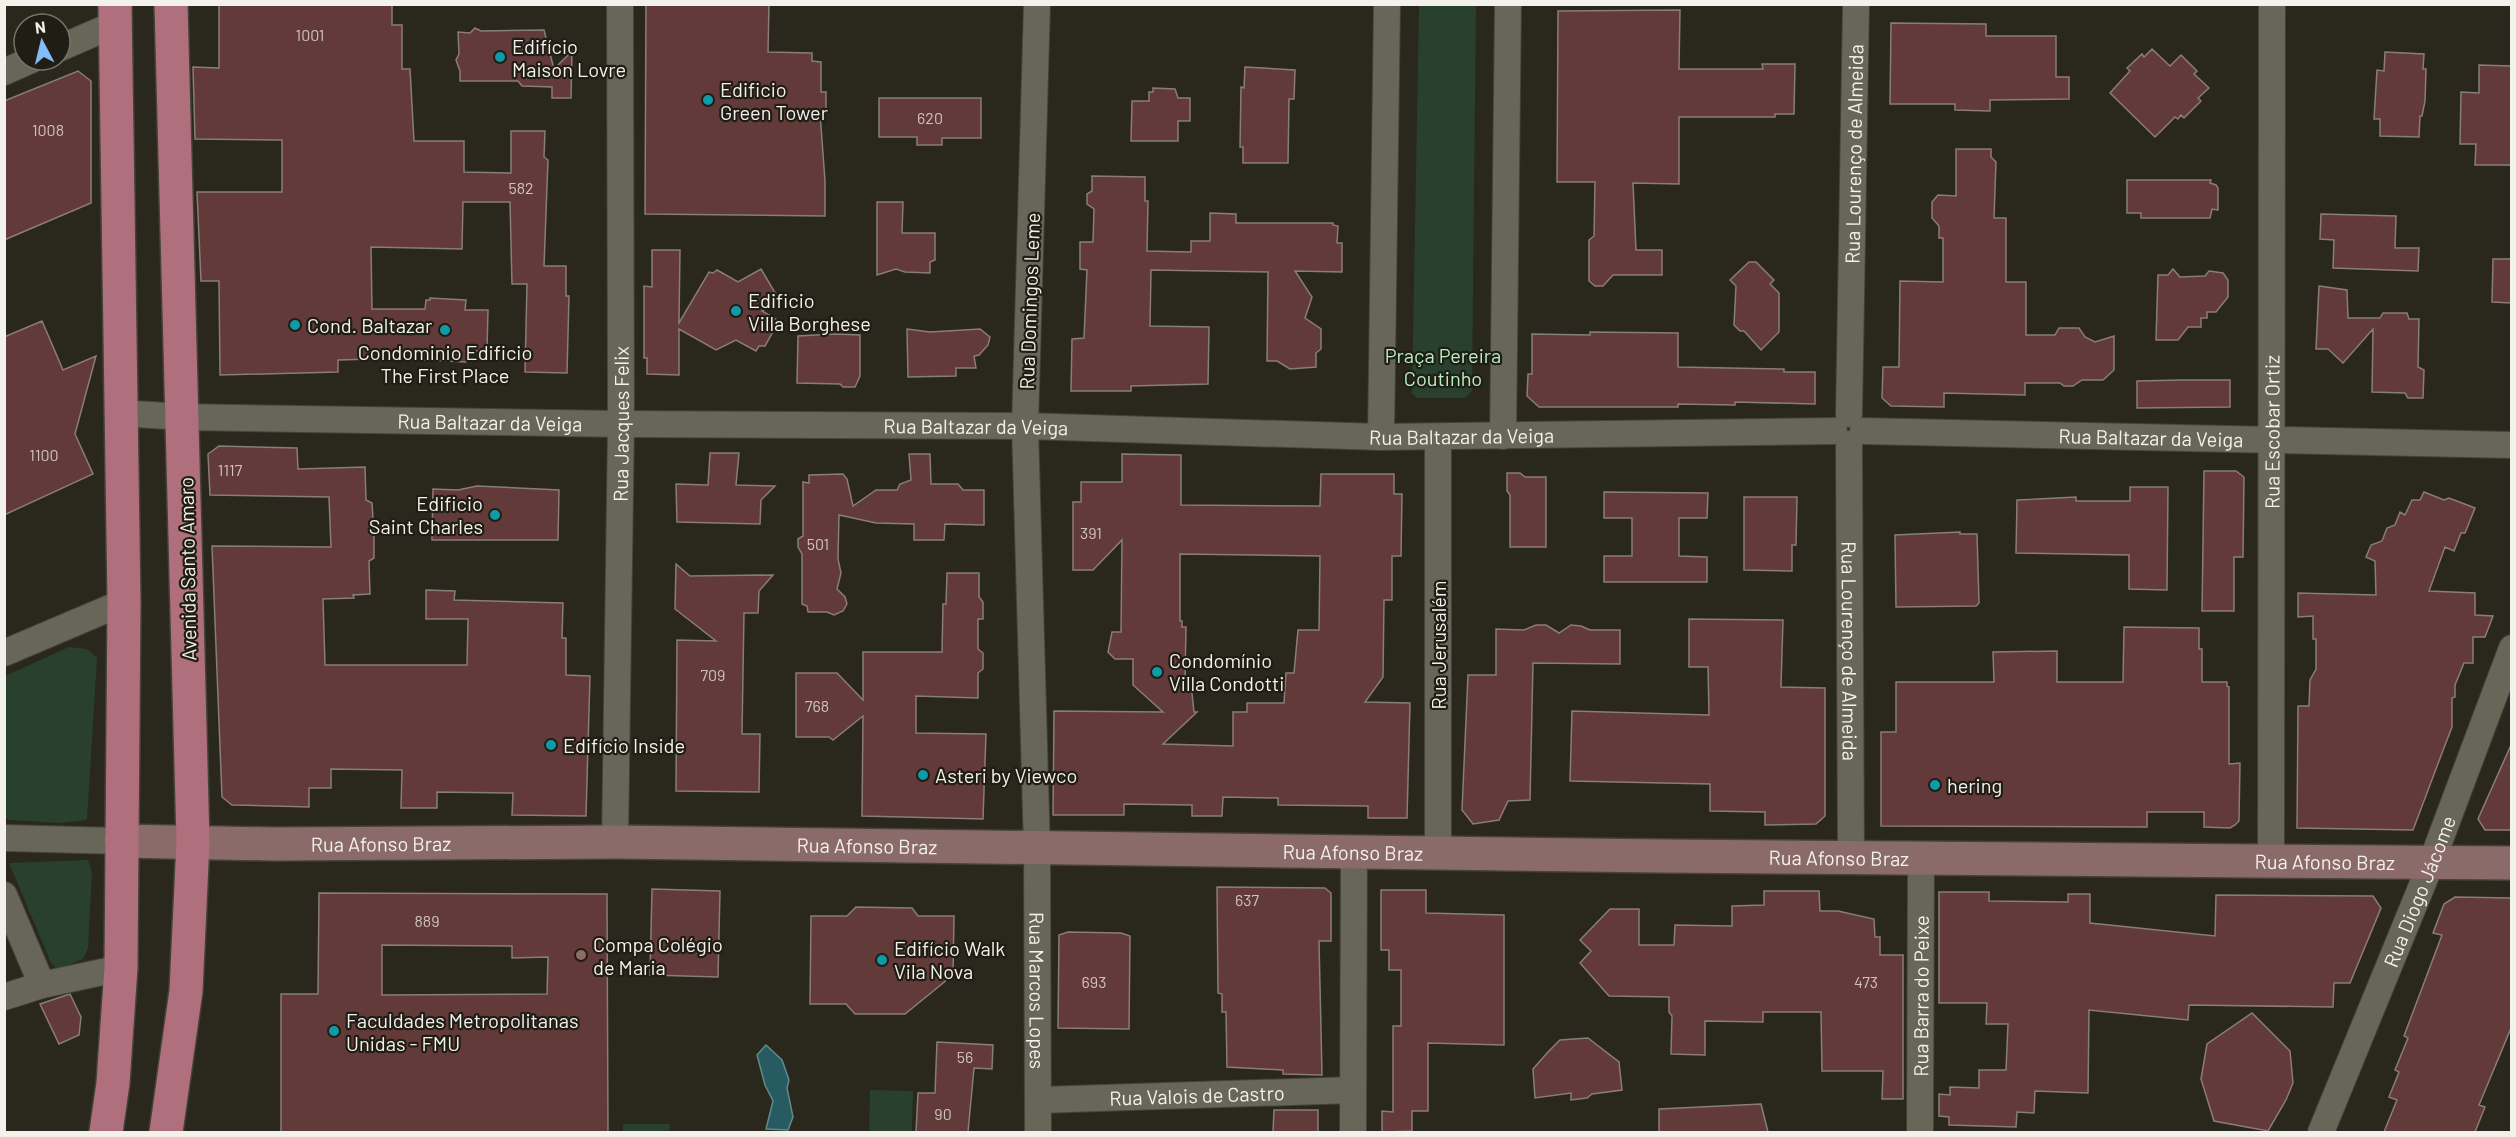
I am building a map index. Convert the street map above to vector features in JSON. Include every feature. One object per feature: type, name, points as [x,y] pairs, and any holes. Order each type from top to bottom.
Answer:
[{"type":"main road","name":"Avenida Santo Amaro","points":[[166,1132],[186,991],[193,842],[171,4]]},
{"type":"main road","points":[[106,1132],[114,1072],[121,968],[124,602],[115,14]]},
{"type":"street","name":"Rua Jacques Felix","points":[[615,842],[621,424],[620,4]]},
{"type":"street","name":"Rua Domingos Leme","points":[[1037,4],[1025,426],[1037,849]]},
{"type":"street","points":[[1381,437],[1387,4]]},
{"type":"street","points":[[1503,436],[1508,4]]},
{"type":"street","name":"Rua Lourenço de Almeida","points":[[1851,857],[1849,430],[1856,4]]},
{"type":"street","name":"Rua Escobar Ortiz","points":[[2271,860],[2272,4]]},
{"type":"street","points":[[72,41],[115,14]]},
{"type":"street","name":"Rua Baltazar da Veiga","points":[[120,413],[183,417],[621,424],[1025,426],[1381,437],[1849,430],[2511,445]]},
{"type":"street","name":"Rua Jerusalém","points":[[1438,437],[1438,853]]},
{"type":"street","points":[[4,653],[124,602]]},
{"type":"street","name":"Rua Diogo Jácome","points":[[2321,1132],[2432,861],[2511,648]]},
{"type":"street","points":[[4,838],[121,841]]},
{"type":"street","name":"Rua Afonso Braz","points":[[121,841],[274,844],[615,842],[1037,849],[2511,863]]},
{"type":"street","name":"Rua Marcos Lopes","points":[[1037,849],[1038,1132]]},
{"type":"street","points":[[1353,1132],[1354,852]]},
{"type":"street","name":"Rua Barra do Peixe","points":[[1920,1132],[1921,858]]},
{"type":"street","points":[[4,895],[42,985]]},
{"type":"street","points":[[4,997],[42,985],[121,968]]},
{"type":"street","name":"Rua Valois de Castro","points":[[1039,1101],[1353,1090]]},
{"type":"green space","name":"Praça Pereira Coutinho","points":[[1419,5],[1476,5],[1472,391],[1465,398],[1417,398],[1412,393]]},
{"type":"green space","points":[[69,647],[87,649],[97,658],[87,820],[59,823],[9,820],[4,817],[5,676]]},
{"type":"green space","points":[[88,860],[92,873],[88,948],[83,959],[57,970],[51,963],[9,863]]},
{"type":"green space","points":[[870,1090],[913,1091],[912,1132],[869,1132]]},
{"type":"green space","points":[[623,1124],[670,1124],[669,1132],[623,1132]]},
{"type":"water","points":[[766,1045],[782,1060],[789,1080],[787,1088],[793,1117],[788,1130],[766,1129],[773,1101],[765,1085],[757,1055]]},
{"type":"building","points":[[219,4],[392,4],[392,25],[402,25],[402,69],[410,69],[414,141],[464,141],[464,172],[511,173],[511,131],[545,131],[544,157],[548,160],[544,266],[566,266],[566,296],[569,296],[567,373],[525,372],[527,284],[512,284],[510,202],[463,202],[462,249],[371,247],[372,309],[425,309],[426,300],[430,298],[466,300],[465,310],[488,310],[487,351],[466,351],[466,362],[424,360],[424,351],[371,351],[371,359],[338,360],[338,372],[220,375],[219,281],[201,281],[197,192],[282,192],[282,140],[195,139],[193,67],[219,68]]},
{"type":"building","points":[[646,4],[769,4],[768,52],[812,53],[812,61],[821,62],[821,92],[826,92],[826,113],[820,113],[825,216],[645,214]]},
{"type":"building","points":[[1680,10],[1679,69],[1763,69],[1762,64],[1795,64],[1794,114],[1775,114],[1775,117],[1679,117],[1679,184],[1633,183],[1636,250],[1662,250],[1662,275],[1613,275],[1603,286],[1595,286],[1589,281],[1589,240],[1594,236],[1595,182],[1557,182],[1558,11]]},
{"type":"building","points":[[1891,23],[1986,24],[1986,36],[2056,36],[2056,77],[2069,77],[2069,99],[1990,100],[1990,111],[1955,110],[1955,104],[1890,104]]},
{"type":"building","name":"Edifício Maison Lovre","points":[[475,28],[481,31],[544,30],[554,69],[572,51],[571,98],[552,98],[552,87],[522,86],[518,81],[460,81],[460,71],[456,60],[459,54],[458,32],[470,33]]},
{"type":"building","points":[[2152,49],[2170,66],[2181,55],[2197,71],[2194,74],[2209,88],[2198,98],[2201,101],[2184,118],[2181,115],[2178,119],[2175,117],[2155,137],[2110,93],[2130,71],[2127,68],[2142,54],[2144,57]]},
{"type":"building","points":[[2385,52],[2424,54],[2425,101],[2422,116],[2420,116],[2419,137],[2380,136],[2380,119],[2374,119],[2377,70],[2384,71]]},
{"type":"building","points":[[2479,65],[2511,66],[2511,165],[2475,165],[2476,144],[2460,144],[2461,92],[2479,93]]},
{"type":"building","points":[[1245,67],[1295,70],[1294,99],[1289,99],[1288,163],[1243,163],[1243,147],[1240,147],[1241,87],[1244,88]]},
{"type":"building","points":[[78,71],[91,81],[91,203],[4,240],[4,101]]},
{"type":"building","points":[[1153,88],[1175,89],[1178,98],[1190,98],[1190,121],[1178,121],[1178,141],[1131,141],[1132,101],[1149,101],[1149,92],[1153,92]]},
{"type":"building","points":[[879,98],[981,98],[981,138],[942,138],[942,145],[917,145],[917,137],[879,137]]},
{"type":"building","points":[[1956,149],[1991,149],[1991,157],[1996,162],[1994,218],[2006,218],[2006,282],[2026,282],[2026,335],[2055,335],[2059,328],[2079,328],[2085,337],[2095,342],[2114,336],[2114,370],[2103,380],[2082,380],[2073,386],[2064,386],[2060,383],[2025,383],[2025,395],[1944,393],[1944,407],[1891,406],[1882,398],[1883,367],[1899,367],[1900,281],[1943,282],[1943,238],[1939,238],[1939,226],[1932,218],[1932,202],[1938,195],[1956,196]]},
{"type":"building","points":[[1092,176],[1145,177],[1145,201],[1148,201],[1147,251],[1191,252],[1191,241],[1210,241],[1210,213],[1236,214],[1236,223],[1333,223],[1338,226],[1337,243],[1342,243],[1342,272],[1295,271],[1312,297],[1305,318],[1321,329],[1321,349],[1316,353],[1316,367],[1290,369],[1277,361],[1267,361],[1268,272],[1151,270],[1150,326],[1209,327],[1208,384],[1131,386],[1131,391],[1071,391],[1072,339],[1084,338],[1087,270],[1080,269],[1080,242],[1093,242],[1094,209],[1087,204],[1087,194],[1092,191]]},
{"type":"building","points":[[2127,180],[2211,180],[2210,183],[2218,188],[2218,210],[2212,209],[2210,218],[2141,218],[2141,213],[2127,213]]},
{"type":"building","points":[[877,202],[903,202],[902,233],[935,233],[935,260],[930,262],[930,273],[905,272],[896,269],[877,275]]},
{"type":"building","points":[[2321,214],[2396,216],[2395,248],[2419,248],[2418,271],[2333,268],[2334,240],[2320,239]]},
{"type":"building","points":[[652,250],[680,250],[679,323],[709,272],[713,273],[717,270],[738,282],[761,269],[780,301],[762,311],[779,321],[765,346],[759,346],[756,351],[736,340],[716,350],[679,329],[679,375],[647,374],[647,358],[644,358],[644,286],[652,287]]},
{"type":"building","points":[[2493,259],[2511,259],[2511,303],[2492,302]]},
{"type":"building","points":[[1749,262],[1756,262],[1774,280],[1770,284],[1779,293],[1779,332],[1761,350],[1744,331],[1740,331],[1734,325],[1736,286],[1730,280]]},
{"type":"building","points":[[2173,269],[2180,277],[2205,276],[2209,271],[2223,273],[2228,280],[2228,297],[2216,312],[2207,312],[2207,318],[2201,318],[2201,327],[2188,327],[2178,340],[2156,340],[2158,275],[2168,275]]},
{"type":"building","points":[[2319,286],[2347,290],[2348,318],[2380,318],[2383,313],[2407,313],[2409,319],[2419,319],[2418,367],[2424,370],[2423,398],[2408,398],[2405,393],[2372,392],[2373,329],[2343,363],[2328,349],[2316,349]]},
{"type":"building","points":[[42,321],[63,370],[96,356],[75,434],[93,474],[4,515],[4,337]]},
{"type":"building","points":[[907,329],[930,332],[980,329],[990,337],[988,345],[979,355],[974,356],[976,368],[956,368],[956,376],[908,377]]},
{"type":"building","points":[[1590,332],[1678,333],[1678,367],[1784,369],[1784,372],[1815,372],[1815,404],[1735,402],[1735,405],[1678,404],[1678,407],[1539,407],[1527,396],[1528,374],[1532,374],[1532,334],[1590,335]]},
{"type":"building","points":[[860,335],[860,376],[855,387],[843,387],[840,384],[797,383],[798,336]]},
{"type":"building","points":[[2230,380],[2230,407],[2137,408],[2137,381]]},
{"type":"building","points":[[219,446],[297,448],[298,469],[365,467],[366,500],[372,503],[374,533],[374,558],[369,561],[370,594],[353,595],[354,598],[323,599],[325,665],[467,665],[468,619],[426,619],[426,590],[455,591],[454,600],[563,603],[562,638],[566,638],[566,675],[590,676],[586,816],[512,815],[513,793],[437,792],[437,808],[401,808],[402,770],[331,769],[331,788],[309,788],[309,807],[232,805],[222,797],[212,546],[331,547],[329,497],[210,495],[208,454]]},
{"type":"building","points":[[710,453],[739,453],[736,485],[775,486],[761,500],[760,524],[677,522],[676,484],[708,485]]},
{"type":"building","points":[[909,454],[930,454],[931,484],[958,484],[963,490],[984,490],[984,525],[945,524],[944,540],[914,540],[914,524],[876,523],[839,515],[838,559],[841,573],[837,589],[845,597],[847,604],[843,611],[834,615],[827,612],[808,612],[807,606],[802,604],[802,554],[798,547],[798,539],[803,536],[803,482],[809,483],[809,475],[843,474],[847,479],[853,506],[876,490],[897,490],[900,484],[911,480]]},
{"type":"building","points":[[1122,454],[1181,455],[1181,505],[1320,506],[1321,474],[1394,474],[1394,494],[1402,494],[1401,556],[1392,556],[1392,600],[1384,600],[1383,677],[1365,702],[1410,703],[1407,818],[1368,818],[1368,806],[1278,805],[1278,798],[1223,797],[1222,816],[1192,816],[1192,805],[1124,804],[1124,815],[1053,815],[1054,711],[1163,712],[1133,685],[1133,659],[1115,659],[1108,652],[1112,632],[1121,632],[1122,540],[1093,570],[1073,570],[1073,502],[1081,502],[1081,482],[1122,482]],"holes":[[[1180,554],[1320,556],[1319,630],[1298,630],[1294,673],[1286,673],[1284,703],[1247,703],[1247,712],[1233,712],[1233,746],[1163,744],[1197,712],[1194,712],[1191,684],[1185,680],[1186,627],[1182,627],[1182,621],[1180,621]]]},
{"type":"building","points":[[2204,471],[2236,471],[2244,477],[2243,557],[2234,557],[2234,611],[2202,611]]},
{"type":"building","points":[[1507,473],[1520,473],[1525,477],[1546,477],[1546,547],[1510,547],[1510,495],[1507,491]]},
{"type":"building","name":"Edificio Saint Charles","points":[[477,486],[559,490],[558,540],[432,540],[433,489],[458,490]]},
{"type":"building","points":[[2130,487],[2168,487],[2167,590],[2129,589],[2129,555],[2016,553],[2017,500],[2076,497],[2076,501],[2130,501]]},
{"type":"building","points":[[1604,492],[1708,493],[1707,518],[1679,518],[1679,556],[1707,557],[1707,582],[1604,582],[1604,556],[1632,556],[1632,518],[1604,518]]},
{"type":"building","points":[[2424,492],[2475,508],[2465,533],[2461,533],[2454,551],[2445,547],[2429,591],[2475,593],[2475,615],[2493,616],[2485,637],[2473,637],[2473,663],[2464,663],[2455,685],[2455,697],[2452,698],[2452,727],[2413,830],[2297,828],[2298,706],[2309,706],[2310,680],[2316,669],[2313,616],[2298,617],[2298,593],[2376,595],[2375,561],[2366,557],[2371,545],[2382,541],[2387,528],[2395,525],[2400,512],[2405,515],[2412,500],[2420,500]]},
{"type":"building","points":[[1744,497],[1797,497],[1796,545],[1792,545],[1792,571],[1744,570]]},
{"type":"building","points":[[1960,532],[1960,534],[1977,534],[1979,603],[1976,606],[1896,607],[1895,535]]},
{"type":"building","points":[[676,564],[690,576],[773,575],[759,591],[758,613],[744,613],[742,734],[760,734],[759,792],[676,791],[677,640],[716,641],[675,609]]},
{"type":"building","name":"Asteri by Viewco","points":[[947,573],[979,573],[979,597],[983,602],[983,619],[978,619],[978,649],[983,653],[983,669],[978,673],[978,698],[916,696],[916,733],[986,734],[983,819],[862,816],[863,716],[833,740],[829,737],[796,737],[796,673],[837,673],[863,700],[863,652],[942,652],[943,604],[946,604]]},
{"type":"building","points":[[1689,619],[1783,620],[1781,687],[1825,688],[1825,816],[1816,824],[1765,825],[1765,812],[1710,811],[1710,784],[1570,781],[1572,711],[1709,715],[1708,667],[1689,667]]},
{"type":"building","points":[[1536,625],[1546,625],[1559,633],[1571,625],[1590,630],[1620,630],[1620,664],[1533,663],[1530,800],[1508,801],[1499,820],[1473,824],[1462,810],[1468,675],[1496,675],[1496,629],[1524,630]]},
{"type":"building","points":[[2124,627],[2199,628],[2199,649],[2202,649],[2202,682],[2227,682],[2229,687],[2229,764],[2240,763],[2239,821],[2235,825],[2230,828],[2204,827],[2204,812],[2147,812],[2147,827],[1881,826],[1881,732],[1896,732],[1896,682],[1994,682],[1993,652],[2057,651],[2057,682],[2123,682]]},
{"type":"building","points":[[2511,745],[2511,830],[2485,830],[2478,819]]},
{"type":"building","points":[[1217,887],[1325,888],[1331,893],[1331,941],[1319,941],[1322,1075],[1283,1074],[1283,1070],[1227,1067],[1226,1012],[1222,1012],[1222,994],[1218,993]]},
{"type":"building","points":[[652,889],[720,891],[718,977],[650,975]]},
{"type":"building","points":[[1381,890],[1426,890],[1426,913],[1504,915],[1504,1045],[1428,1043],[1428,1111],[1412,1111],[1412,1131],[1382,1132],[1382,1111],[1393,1112],[1393,1026],[1401,1026],[1401,970],[1389,970],[1389,950],[1381,950]]},
{"type":"building","points":[[1764,891],[1819,891],[1820,911],[1838,911],[1874,919],[1875,937],[1880,937],[1880,955],[1903,955],[1903,1099],[1882,1099],[1883,1071],[1822,1071],[1821,1012],[1763,1012],[1763,1022],[1705,1021],[1705,1055],[1671,1054],[1672,1016],[1669,1012],[1669,997],[1609,996],[1580,963],[1591,951],[1580,940],[1610,909],[1639,909],[1639,945],[1674,945],[1675,925],[1732,926],[1732,906],[1764,905]]},
{"type":"building","points":[[1939,892],[1989,892],[1989,901],[2068,902],[2068,894],[2090,894],[2090,923],[2215,936],[2216,895],[2373,896],[2381,908],[2350,983],[2334,983],[2333,1007],[2189,1005],[2188,1020],[2089,1010],[2088,1093],[2035,1091],[2034,1113],[2017,1112],[2016,1127],[1949,1125],[1949,1117],[1939,1116],[1939,1094],[1950,1095],[1950,1087],[1979,1088],[1979,1070],[2006,1070],[2008,1024],[1986,1024],[1987,1003],[1939,1003]]},
{"type":"building","points":[[319,893],[607,894],[608,1132],[281,1132],[281,994],[318,994]],"holes":[[[382,945],[512,946],[512,958],[548,957],[547,994],[382,995]]]},
{"type":"building","points":[[2455,897],[2511,898],[2511,1028],[2479,1105],[2485,1107],[2475,1132],[2384,1132],[2397,1100],[2389,1097],[2399,1072],[2395,1070],[2408,1038],[2404,1036],[2442,935],[2433,933],[2444,904]]},
{"type":"building","name":"Edifício Walk Vila Nova","points":[[856,907],[912,908],[918,916],[954,916],[953,975],[905,1014],[855,1014],[846,1004],[810,1004],[811,916],[847,916]]},
{"type":"building","points":[[1068,932],[1121,933],[1130,936],[1129,1029],[1058,1028],[1059,935]]},
{"type":"building","points":[[70,994],[81,1017],[79,1035],[59,1044],[40,1004]]},
{"type":"building","points":[[2252,1013],[2290,1051],[2293,1083],[2268,1131],[2214,1121],[2201,1079],[2207,1044]]},
{"type":"building","points":[[1588,1038],[1619,1062],[1622,1090],[1592,1094],[1587,1098],[1571,1100],[1571,1093],[1535,1098],[1533,1069],[1548,1052],[1560,1040]]},
{"type":"building","points":[[937,1042],[993,1045],[992,1069],[974,1068],[968,1132],[916,1132],[918,1093],[935,1093]]},
{"type":"building","points":[[1761,1104],[1768,1132],[1659,1132],[1659,1109]]},
{"type":"building","points":[[1274,1110],[1318,1110],[1318,1132],[1273,1132]]},
{"type":"place","name":"Edifício Maison Lovre","points":[[500,57]]},
{"type":"place","name":"Edificio Green Tower","points":[[708,100]]},
{"type":"place","name":"Edificio Villa Borghese","points":[[736,311]]},
{"type":"place","name":"Cond. Baltazar","points":[[295,325]]},
{"type":"place","name":"Condominio Edificio The First Place","points":[[445,330]]},
{"type":"place","name":"Edificio Saint Charles","points":[[495,515]]},
{"type":"place","name":"Condomínio Villa Condotti","points":[[1157,672]]},
{"type":"place","name":"Edifício Inside","points":[[551,745]]},
{"type":"place","name":"Asteri by Viewco","points":[[923,775]]},
{"type":"place","name":"hering","points":[[1935,785]]},
{"type":"place","name":"Compa Colégio de Maria","points":[[581,955]]},
{"type":"place","name":"Edifício Walk Vila Nova","points":[[882,960]]},
{"type":"place","name":"Faculdades Metropolitanas Unidas - FMU","points":[[334,1031]]}]
